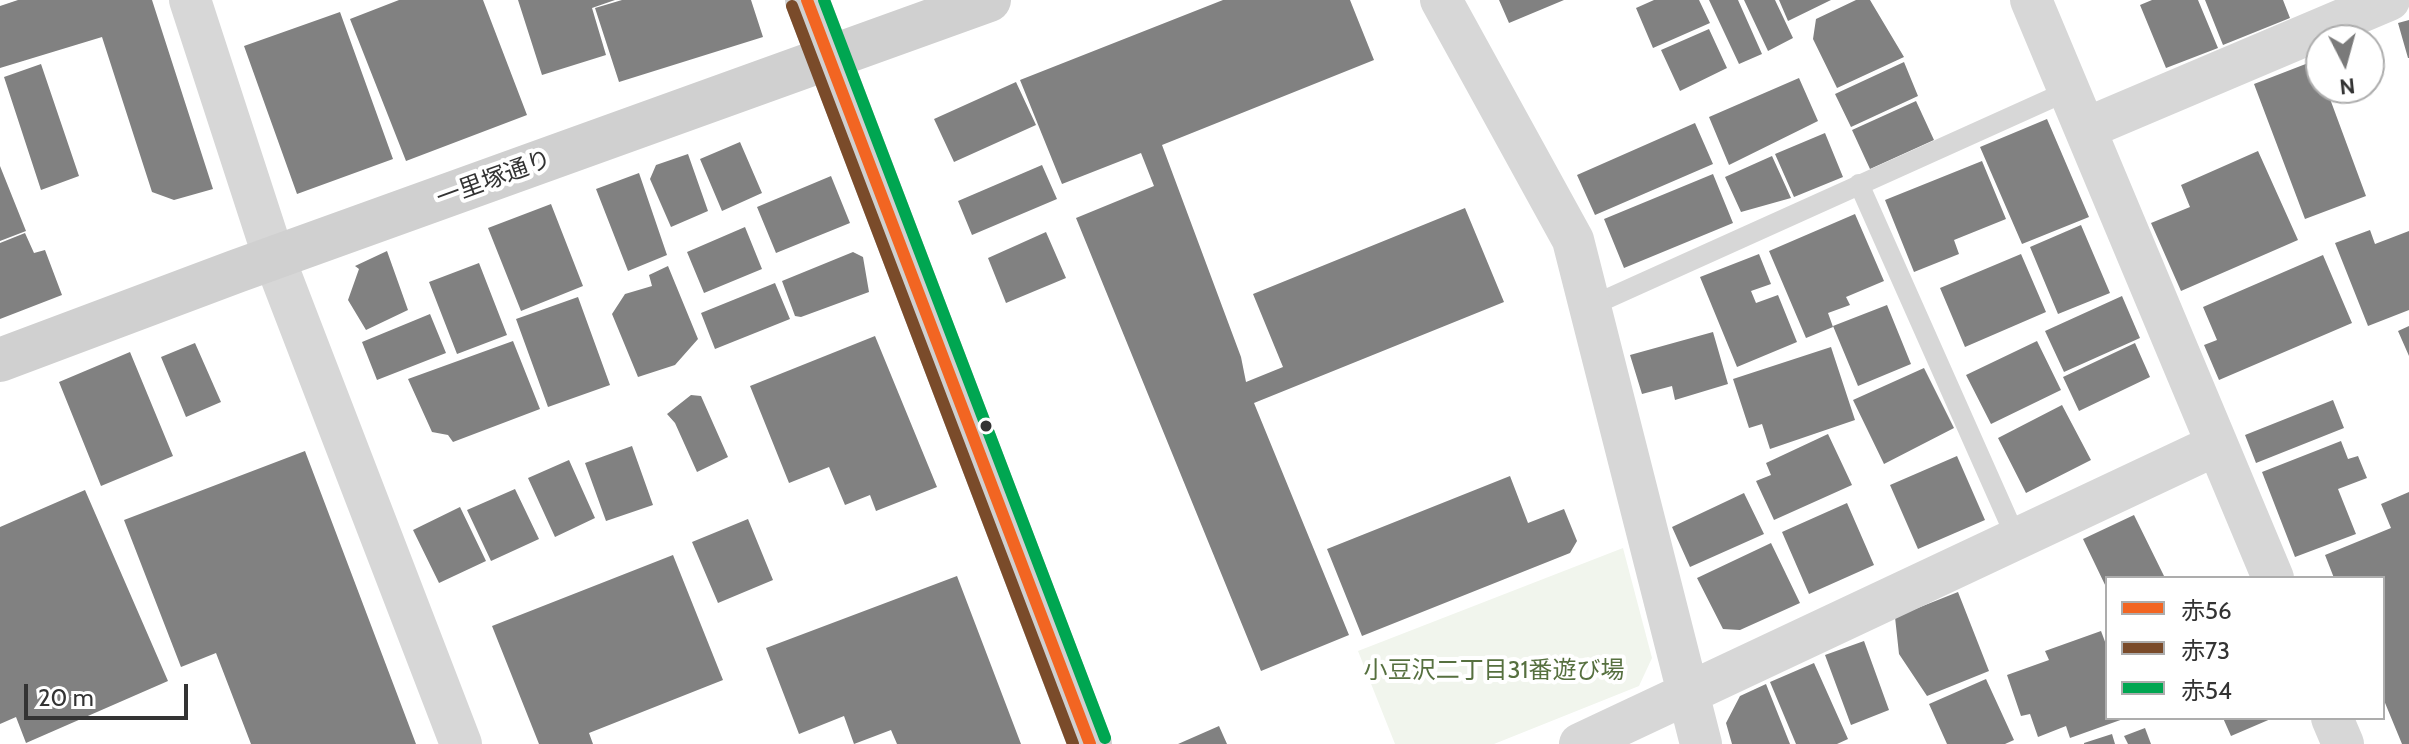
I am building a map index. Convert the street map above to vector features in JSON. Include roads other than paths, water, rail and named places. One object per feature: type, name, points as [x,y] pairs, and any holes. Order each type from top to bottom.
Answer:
[{"type":"street","points":[[190,0],[274,258],[461,744]]},
{"type":"street","points":[[807,0],[1090,744]]},
{"type":"street","name":"一里塚通り","points":[[0,360],[989,0]]},
{"type":"street","points":[[1441,0],[1573,240],[1701,744]]},
{"type":"street","points":[[2031,0],[2272,576]]},
{"type":"street","points":[[2087,128],[2389,0]]},
{"type":"street","points":[[1580,744],[2216,445]]},
{"type":"street","points":[[2333,720],[2343,744]]},
{"type":"lane","points":[[1591,306],[2070,90]]},
{"type":"lane","points":[[1859,184],[2017,540]]},
{"type":"park label","name":"小豆沢二丁目31番遊び場","points":[[1494,671]]}]
